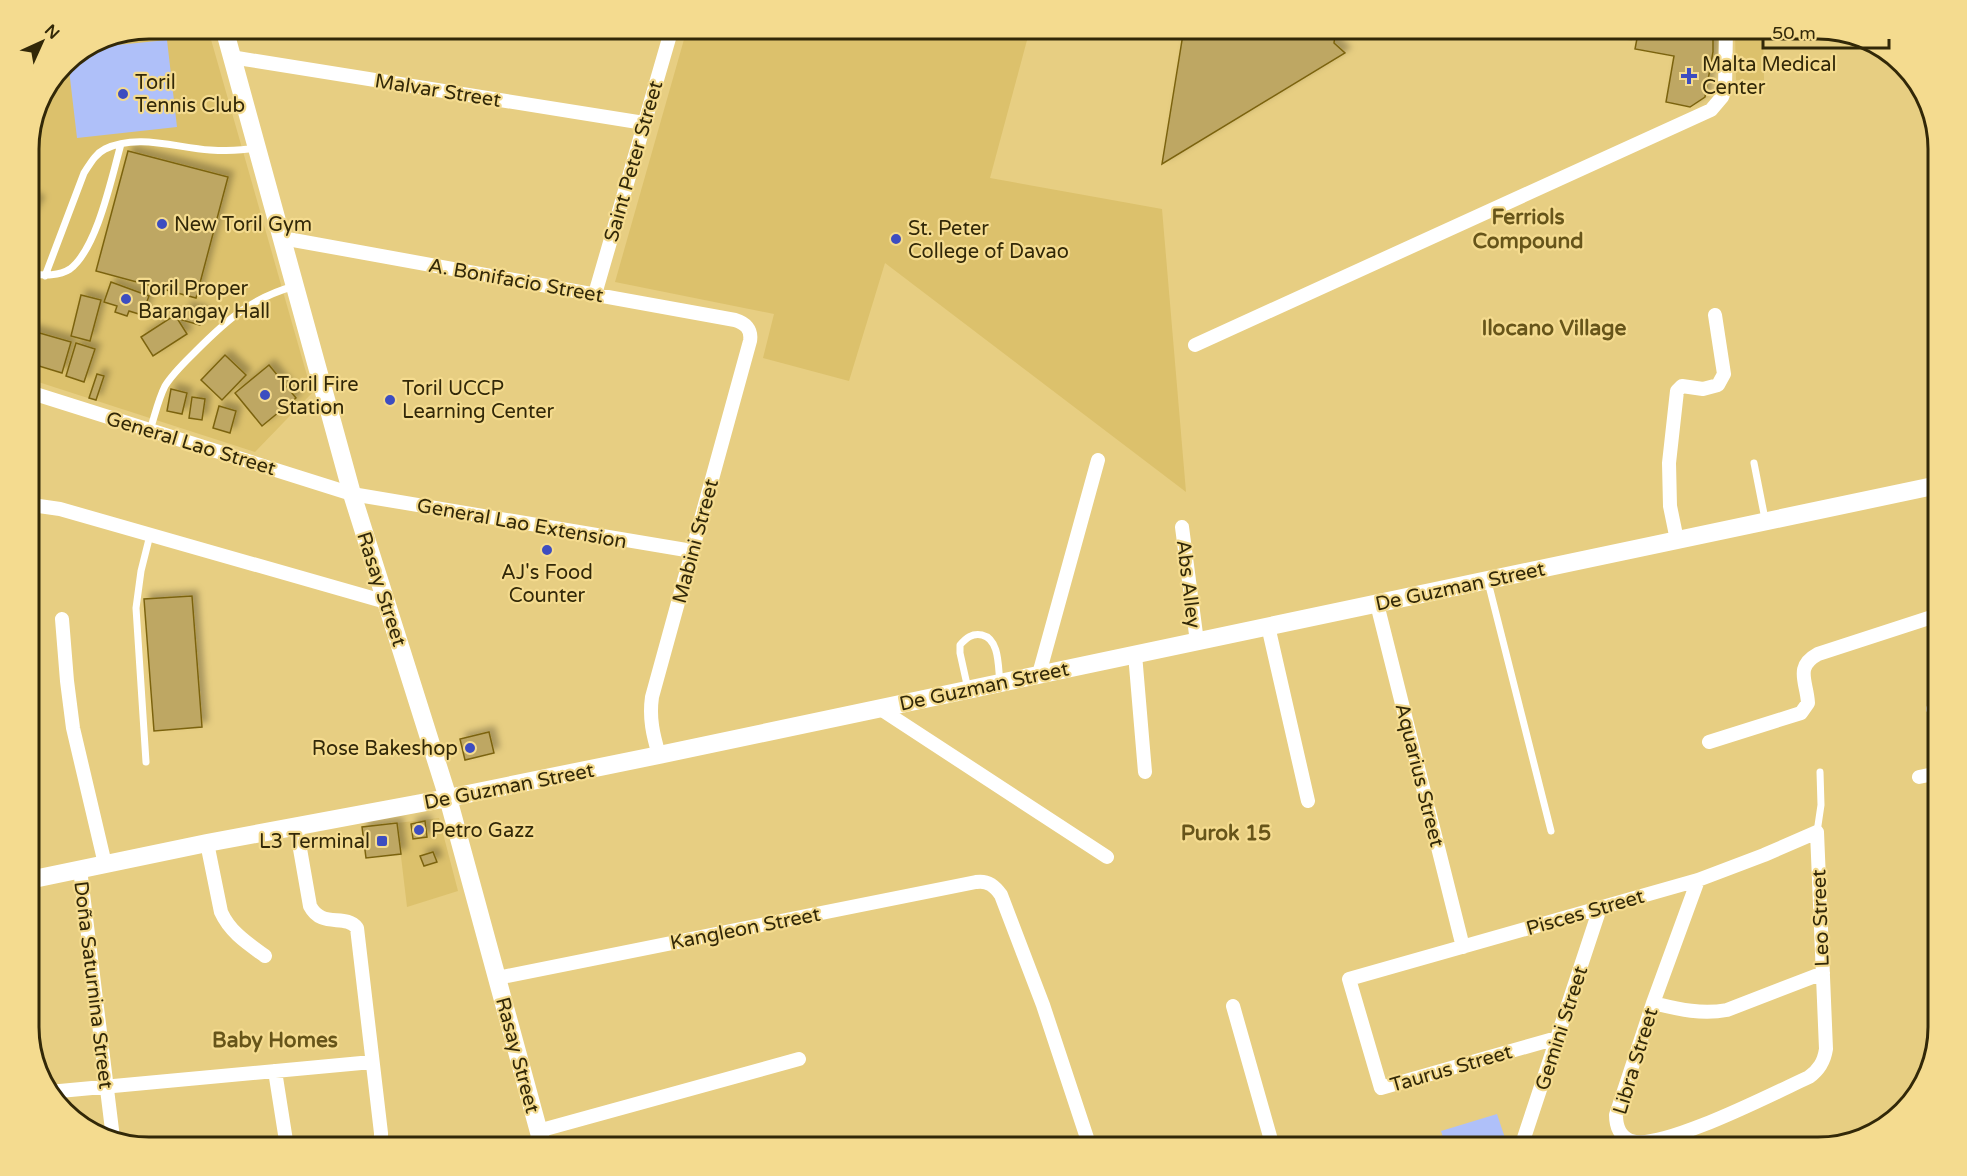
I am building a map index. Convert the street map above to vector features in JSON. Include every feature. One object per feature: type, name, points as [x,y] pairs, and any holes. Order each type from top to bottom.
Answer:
[{"type":"street","name":"Rasay Street","points":[[227,39],[352,494],[448,798],[540,1137]]},
{"type":"street","name":"Saint Peter Street","points":[[595,294],[669,39]]},
{"type":"street","points":[[1195,345],[1711,111],[1725,89],[1726,39]]},
{"type":"street","name":"Malvar Street","points":[[231,57],[644,123]]},
{"type":"street","name":"A. Bonifacio Street","points":[[282,238],[735,320],[748,328]]},
{"type":"street","points":[[1677,540],[1670,506],[1669,463],[1677,391],[1682,387],[1703,389],[1718,385],[1724,374],[1716,315]]},
{"type":"street","name":"Mabini Street","points":[[659,755],[651,726],[652,697],[750,341],[748,328]]},
{"type":"street","name":"General Lao Street","points":[[39,395],[352,494]]},
{"type":"street","points":[[1039,674],[1098,460]]},
{"type":"street","name":"De Guzman Street","points":[[39,878],[659,755],[1928,487]]},
{"type":"street","name":"General Lao Extension","points":[[352,494],[692,551]]},
{"type":"street","points":[[39,506],[386,602]]},
{"type":"street","name":"Abs Alley","points":[[1182,527],[1197,642]]},
{"type":"street","name":"Aquarius Street","points":[[1377,604],[1463,947]]},
{"type":"street","points":[[1709,742],[1802,713],[1808,703],[1804,668],[1807,662],[1818,654],[1928,618]]},
{"type":"street","points":[[62,619],[73,728],[105,864]]},
{"type":"street","points":[[1269,626],[1308,801]]},
{"type":"street","points":[[1135,654],[1145,772]]},
{"type":"street","points":[[879,708],[1107,857]]},
{"type":"street","points":[[1919,777],[1928,775]]},
{"type":"street","points":[[296,826],[310,906],[314,913],[328,920],[349,922],[357,928],[381,1137]]},
{"type":"street","name":"Pisces Street","points":[[1381,1088],[1349,979],[1698,880],[1817,832]]},
{"type":"street","name":"Leo Street","points":[[1817,832],[1826,1050],[1822,1064]]},
{"type":"street","points":[[207,843],[221,912],[225,921],[242,940],[265,956]]},
{"type":"street","name":"Doña Saturnina Street","points":[[80,868],[112,1131]]},
{"type":"street","name":"Libra Street","points":[[1625,1137],[1616,1125],[1616,1115],[1698,880]]},
{"type":"street","name":"Kangleon Street","points":[[497,978],[981,881],[993,885],[1001,896],[1043,1005],[1086,1137]]},
{"type":"street","name":"Gemini Street","points":[[1525,1137],[1600,908]]},
{"type":"street","points":[[1653,1004],[1687,1011],[1727,1010],[1823,973]]},
{"type":"street","points":[[1233,1006],[1270,1137]]},
{"type":"street","name":"Taurus Street","points":[[1381,1088],[1557,1038]]},
{"type":"street","points":[[547,1137],[799,1059]]},
{"type":"street","points":[[60,1091],[372,1062]]},
{"type":"street","name":"Libra Street","points":[[1668,1137],[1696,1128],[1809,1077],[1822,1064]]},
{"type":"street","points":[[275,1071],[285,1137]]},
{"type":"lane","points":[[45,276],[84,173],[97,155],[105,149],[121,144],[147,142],[209,150],[235,151],[257,148]]},
{"type":"lane","points":[[39,275],[58,274],[69,270],[84,251],[98,221],[121,144]]},
{"type":"lane","points":[[150,430],[159,398],[173,375],[223,324],[257,300],[276,291],[295,286]]},
{"type":"lane","points":[[1754,463],[1766,522]]},
{"type":"lane","points":[[146,762],[136,624],[138,588],[150,535]]},
{"type":"lane","points":[[1487,580],[1551,831]]},
{"type":"lane","points":[[968,689],[960,645],[972,634],[989,637],[993,643],[1000,683]]},
{"type":"lane","name":"Leo Street","points":[[1817,832],[1821,805],[1820,771]]},
{"type":"shaded area","points":[[211,39],[312,393],[255,452],[39,382],[39,142],[50,100],[76,66],[100,50],[127,41]]},
{"type":"shaded area","name":"St. Peter College of Davao","points":[[684,39],[1027,39],[990,178],[1162,209],[1186,492],[885,263],[849,381],[763,358],[774,314],[615,282]]},
{"type":"shaded area","points":[[1735,39],[1763,39],[1764,80],[1736,80]]},
{"type":"shaded area","name":"Toril Tennis Club","points":[[167,40],[177,127],[77,138],[69,73],[100,50],[113,45]]},
{"type":"shaded area","points":[[439,818],[458,891],[407,907],[397,823]]},
{"type":"shaded area","points":[[1497,1114],[1505,1137],[1443,1137],[1441,1131]]},
{"type":"building","points":[[1182,39],[1335,39],[1334,43],[1345,53],[1162,164]]},
{"type":"building","name":"Malta Medical Center","points":[[1637,39],[1713,39],[1705,97],[1690,107],[1666,102],[1674,56],[1635,49]]},
{"type":"building","name":"New Toril Gym","points":[[128,151],[228,177],[196,298],[96,271]]},
{"type":"building","name":"Toril Proper Barangay Hall","points":[[111,282],[149,296],[142,315],[129,311],[127,316],[115,312],[117,306],[104,302]]},
{"type":"building","points":[[81,295],[101,300],[90,341],[71,336]]},
{"type":"building","points":[[186,307],[203,312],[200,325],[182,320]]},
{"type":"building","points":[[175,315],[187,334],[153,356],[141,337]]},
{"type":"building","points":[[39,333],[71,342],[62,373],[39,366]]},
{"type":"building","points":[[76,343],[95,349],[84,382],[66,376]]},
{"type":"building","points":[[225,355],[246,375],[222,400],[201,380]]},
{"type":"building","name":"Toril Fire Station","points":[[269,365],[296,398],[262,426],[235,393]]},
{"type":"building","points":[[97,374],[104,376],[96,400],[89,398]]},
{"type":"building","points":[[171,389],[187,393],[182,414],[167,411]]},
{"type":"building","points":[[192,397],[205,399],[202,420],[189,418]]},
{"type":"building","points":[[219,406],[236,411],[230,433],[213,428]]},
{"type":"building","points":[[192,596],[202,727],[154,731],[144,599]]},
{"type":"building","points":[[489,732],[494,753],[465,760],[460,739]]},
{"type":"building","name":"Petro Gazz","points":[[425,821],[427,837],[413,839],[411,824]]},
{"type":"building","name":"L3 Terminal","points":[[397,823],[401,854],[366,858],[362,827]]},
{"type":"building","points":[[433,852],[437,862],[424,866],[420,856]]},
{"type":"place","name":"Malta Medical Center","points":[[1689,76]]},
{"type":"place","name":"Toril Tennis Club","points":[[123,94]]},
{"type":"place","name":"New Toril Gym","points":[[162,224]]},
{"type":"place","name":"St. Peter College of Davao","points":[[896,239]]},
{"type":"place","name":"Toril Proper Barangay Hall","points":[[126,299]]},
{"type":"place","name":"Toril Fire Station","points":[[265,395]]},
{"type":"place","name":"Toril UCCP Learning Center","points":[[390,400]]},
{"type":"place","name":"AJ's Food Counter","points":[[547,550]]},
{"type":"place","name":"Rose Bakeshop","points":[[470,748]]},
{"type":"place","name":"Petro Gazz","points":[[419,830]]},
{"type":"place","name":"L3 Terminal","points":[[382,841]]},
{"type":"district","name":"Ferriols Compound","points":[[1528,229]]},
{"type":"district","name":"Ilocano Village","points":[[1554,328]]},
{"type":"district","name":"Purok 15","points":[[1226,833]]},
{"type":"district","name":"Baby Homes","points":[[275,1040]]}]
